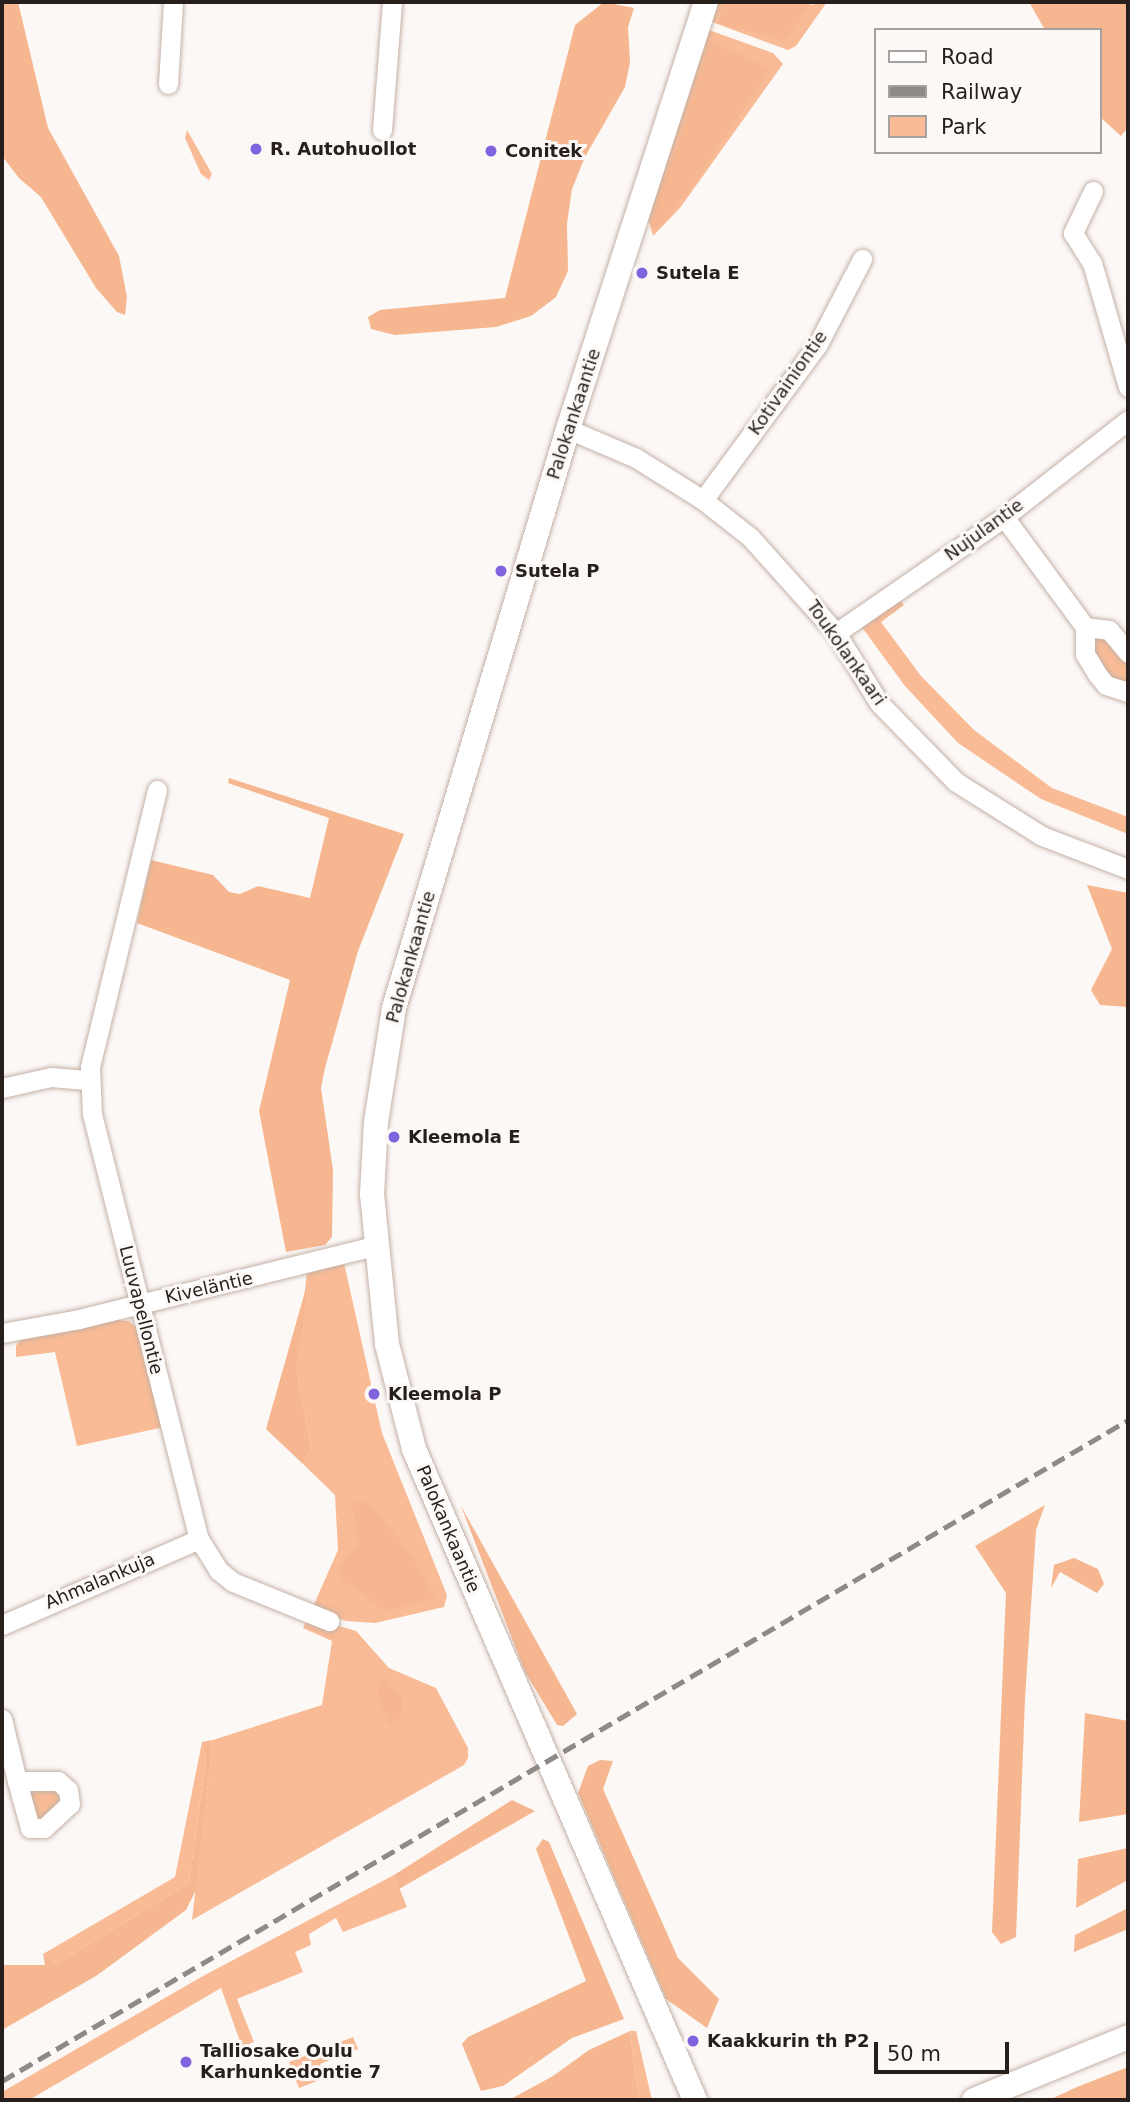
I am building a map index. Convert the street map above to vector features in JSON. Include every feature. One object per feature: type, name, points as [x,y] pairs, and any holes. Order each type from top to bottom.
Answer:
[{"type":"main road","name":"Palokankaantie","points":[[695,2100],[436,1505],[398,1396],[375,1246],[376,1122],[394,1007],[568,429],[706,2]]},
{"type":"main road","points":[[974,2100],[1128,2037]]},
{"type":"street","points":[[168,84],[173,2]]},
{"type":"street","points":[[382,130],[392,2]]},
{"type":"street","points":[[1093,191],[1073,233],[1091,263],[1128,387]]},
{"type":"street","name":"Kotivainiontie","points":[[703,500],[818,344],[862,259]]},
{"type":"street","name":"Nujulantie","points":[[836,633],[1004,517],[1128,420]]},
{"type":"street","name":"Toukolankaari","points":[[568,429],[636,458],[703,500],[750,537],[836,633],[879,703],[956,782],[1042,836],[1128,869]]},
{"type":"street","points":[[1004,517],[1085,627],[1083,646],[1097,674],[1106,685],[1128,692]]},
{"type":"street","points":[[1085,627],[1109,630],[1128,653]]},
{"type":"street","name":"Luuvapellontie","points":[[157,790],[89,1080],[92,1114],[199,1539],[218,1570],[233,1582],[328,1621]]},
{"type":"street","points":[[2,1088],[51,1077],[89,1080]]},
{"type":"street","name":"Kiveläntie","points":[[2,1333],[139,1304],[375,1246]]},
{"type":"street","name":"Ahmalankuja","points":[[2,1625],[199,1539]]},
{"type":"street","points":[[2,1718],[17,1781]]},
{"type":"green space","points":[[716,2],[723,2],[717,22],[827,2],[796,46],[788,50],[712,22]]},
{"type":"green space","points":[[709,30],[773,53],[783,64],[680,208],[653,236],[648,219]]},
{"type":"green space","points":[[187,130],[212,174],[209,180],[201,174],[185,138]]},
{"type":"green space","points":[[901,601],[904,605],[881,622],[921,676],[974,730],[1052,788],[1128,817],[1128,834],[1041,799],[958,743],[905,686],[861,626]]},
{"type":"green space","points":[[1103,636],[1128,662],[1128,679],[1123,683],[1117,683],[1092,655],[1095,639]]},
{"type":"green space","points":[[344,1263],[382,1433],[447,1595],[444,1607],[375,1623],[346,1621],[312,1609],[338,1550],[335,1495],[303,1464],[311,1450],[297,1369],[307,1271]]},
{"type":"green space","points":[[117,1320],[129,1321],[139,1330],[164,1427],[77,1446],[55,1352],[16,1357],[16,1346],[21,1338]]},
{"type":"green space","points":[[308,1617],[356,1631],[389,1668],[436,1688],[468,1748],[468,1758],[464,1765],[192,1920],[213,1740],[322,1705],[332,1641],[303,1628]]},
{"type":"green space","points":[[202,1742],[206,1759],[189,1883],[56,1964],[43,1954],[175,1877]]},
{"type":"green space","points":[[26,1790],[61,1790],[62,1806],[38,1822]]},
{"type":"green space","points":[[394,1875],[407,1907],[343,1932],[336,1918],[309,1934],[311,1945],[295,1952],[303,1972],[237,1999],[254,2042],[242,2047],[221,1988],[29,2100],[2,2100],[2,2092],[203,1976]]},
{"type":"green space","points":[[630,2031],[636,2031],[652,2100],[639,2100]]},
{"type":"green space","points":[[353,2037],[358,2049],[320,2064],[325,2078],[299,2088],[289,2062]]},
{"type":"shaded area","points":[[2,2],[18,2],[48,128],[119,256],[127,297],[125,315],[117,312],[96,288],[41,197],[19,178],[2,156]]},
{"type":"shaded area","points":[[604,2],[634,8],[628,27],[630,62],[625,87],[585,157],[572,189],[567,224],[568,271],[556,297],[531,316],[496,327],[395,335],[371,329],[368,317],[380,310],[505,298],[575,25]]},
{"type":"shaded area","points":[[723,2],[812,2],[784,41],[717,23]]},
{"type":"shaded area","points":[[1029,2],[1128,2],[1128,127],[1121,136],[1102,119],[1102,28],[1044,28]]},
{"type":"shaded area","points":[[710,41],[771,69],[691,188],[661,227],[654,228],[651,223],[662,185],[680,141]]},
{"type":"shaded area","points":[[229,778],[404,834],[358,951],[321,1088],[333,1170],[332,1237],[325,1245],[286,1252],[259,1111],[290,980],[137,923],[151,860],[213,875],[229,892],[240,894],[258,886],[310,898],[329,818],[228,783]]},
{"type":"shaded area","points":[[1087,885],[1128,893],[1128,1007],[1100,1005],[1091,990],[1112,949]]},
{"type":"shaded area","points":[[308,1281],[297,1369],[311,1450],[303,1464],[266,1429]]},
{"type":"shaded area","points":[[352,1500],[370,1503],[413,1557],[435,1597],[386,1612],[341,1578],[338,1567],[358,1546]]},
{"type":"shaded area","points":[[1045,1505],[1036,1530],[1025,1699],[1016,1937],[1001,1944],[992,1932],[1006,1593],[975,1546]]},
{"type":"shaded area","points":[[461,1506],[577,1714],[563,1726],[557,1725],[525,1672]]},
{"type":"shaded area","points":[[1074,1558],[1098,1569],[1104,1584],[1097,1593],[1060,1572],[1051,1588],[1054,1565]]},
{"type":"shaded area","points":[[381,1680],[387,1680],[402,1697],[403,1712],[390,1726],[377,1693]]},
{"type":"shaded area","points":[[1085,1713],[1128,1721],[1128,1814],[1079,1822]]},
{"type":"shaded area","points":[[213,1740],[196,1890],[186,1910],[96,1976],[2,2030],[2,1965],[45,1965],[43,1954],[56,1964],[189,1883],[206,1759],[202,1742]]},
{"type":"shaded area","points":[[600,1760],[613,1761],[603,1789],[678,1958],[719,1999],[707,2028],[666,1999],[578,1793],[588,1766]]},
{"type":"shaded area","points":[[512,1800],[535,1811],[399,1889],[394,1875]]},
{"type":"shaded area","points":[[543,1839],[549,1842],[624,2019],[572,2038],[503,2086],[481,2091],[462,2044],[468,2037],[586,1981],[536,1849]]},
{"type":"shaded area","points":[[1128,1848],[1128,1880],[1076,1908],[1078,1859]]},
{"type":"shaded area","points":[[1128,1908],[1128,1929],[1074,1952],[1075,1935]]},
{"type":"shaded area","points":[[630,2031],[639,2100],[509,2100],[553,2076],[589,2050]]},
{"type":"shaded area","points":[[1128,2067],[1128,2100],[1049,2100],[1077,2087]]},
{"type":"railway","points":[[2,2081],[1128,1420]]},
{"type":"place","name":"R. Autohuollot","points":[[256,149]]},
{"type":"place","name":"Conitek","points":[[491,151]]},
{"type":"place","name":"Sutela E","points":[[642,273]]},
{"type":"place","name":"Sutela P","points":[[501,571]]},
{"type":"place","name":"Kleemola E","points":[[394,1137]]},
{"type":"place","name":"Kleemola P","points":[[374,1394]]},
{"type":"place","name":"Kaakkurin th P2","points":[[693,2041]]},
{"type":"place","name":"Talliosake Oulu Karhunkedontie 7","points":[[186,2062]]}]
